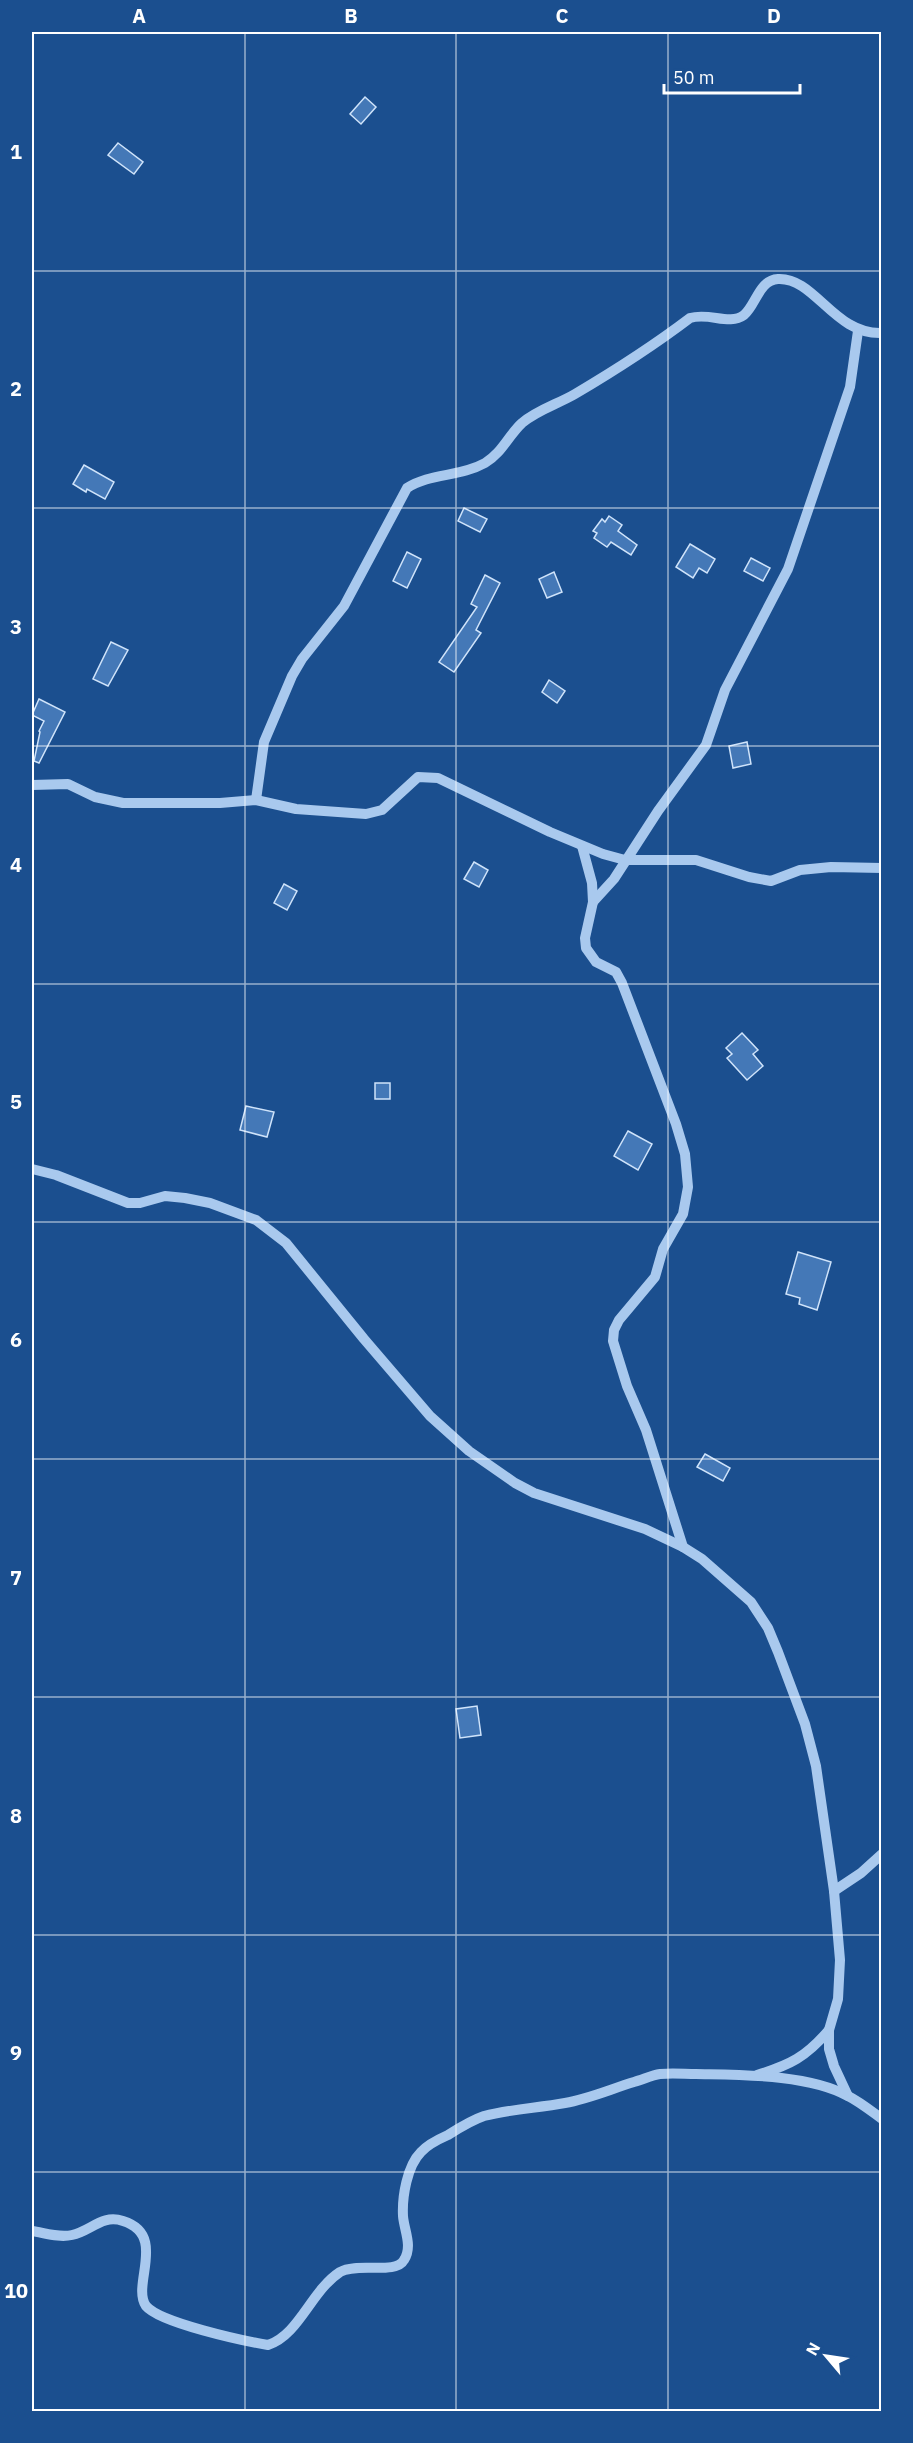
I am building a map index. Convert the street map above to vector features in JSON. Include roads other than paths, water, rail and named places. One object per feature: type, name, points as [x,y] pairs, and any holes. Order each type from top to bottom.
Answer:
[{"type":"street","points":[[256,800],[264,742],[292,676],[307,652],[344,606],[407,488],[417,482],[473,470],[491,460],[504,448],[521,423],[538,412],[607,375],[647,350],[690,318],[710,315],[724,320],[735,320],[744,315],[769,282],[777,279],[800,285],[858,331],[882,333]]},
{"type":"street","points":[[593,902],[606,891],[706,745],[725,690],[788,569],[847,396],[858,331]]},
{"type":"street","points":[[32,785],[68,784],[95,797],[123,803],[211,803],[256,800],[296,809],[366,814],[382,810],[418,777],[438,778],[512,816],[582,846],[625,861],[696,860],[749,878],[771,881],[800,870],[882,868]]},
{"type":"street","points":[[582,846],[592,883],[593,902],[585,938],[586,948],[596,962],[616,972],[622,983],[675,1124],[688,1171],[688,1187],[683,1214],[663,1250],[655,1277],[619,1320],[614,1330],[613,1341],[627,1386],[646,1430],[682,1547]]},
{"type":"street","points":[[32,1169],[56,1175],[128,1203],[140,1203],[165,1197],[185,1198],[210,1203],[256,1220],[286,1243],[430,1416],[469,1451],[515,1483],[534,1493],[645,1529],[682,1547],[702,1559],[751,1602],[768,1628],[805,1724],[816,1766],[834,1891],[840,1980],[838,2000],[829,2030],[829,2049],[848,2096]]},
{"type":"street","points":[[834,1891],[861,1873],[882,1854]]},
{"type":"street","points":[[754,2076],[794,2062],[816,2045],[829,2030]]},
{"type":"street","points":[[32,2231],[64,2236],[75,2235],[99,2221],[123,2220],[134,2226],[141,2234],[146,2246],[143,2299],[147,2306],[166,2318],[268,2344],[278,2342],[287,2334],[328,2282],[343,2271],[357,2267],[390,2268],[404,2261],[408,2241],[403,2217],[404,2199],[408,2178],[421,2152],[436,2141],[482,2117],[568,2103],[659,2074],[754,2076],[825,2086],[848,2096],[882,2119]]}]
